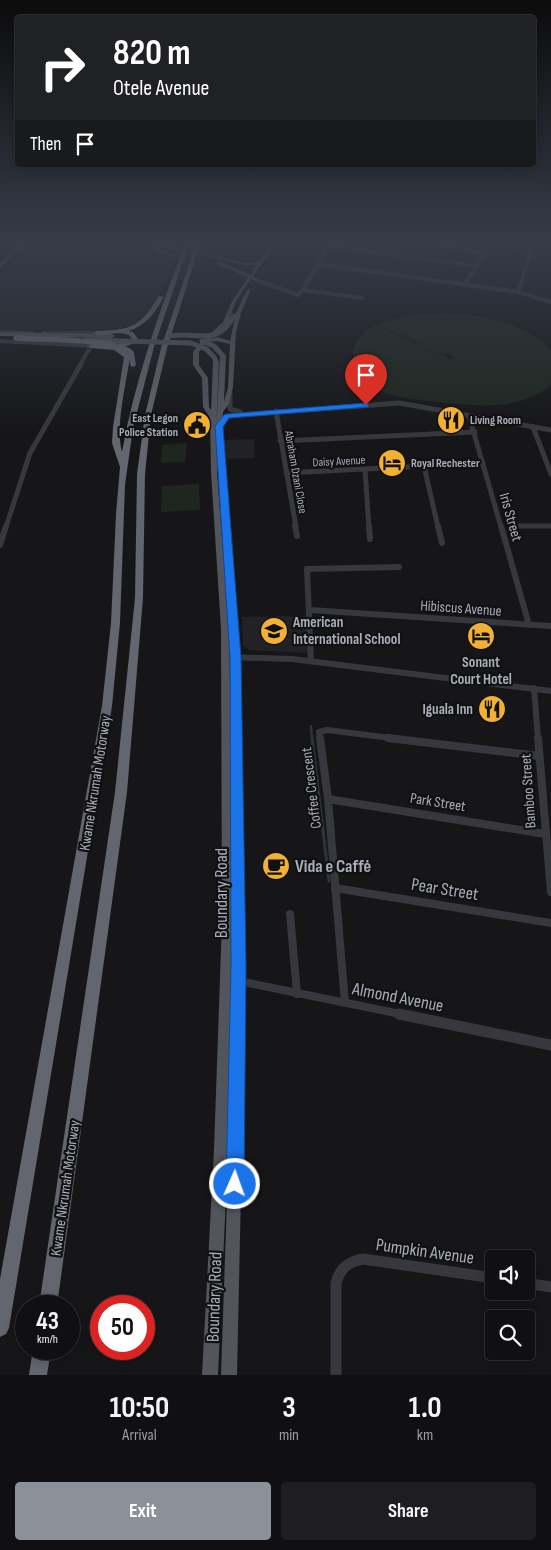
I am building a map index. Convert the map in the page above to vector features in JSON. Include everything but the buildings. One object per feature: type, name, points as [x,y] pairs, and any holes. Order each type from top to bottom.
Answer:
[{"type":"highway","points":[[119,332],[141,325],[152,315],[157,305]]},
{"type":"highway","name":"Kwame Nkrumah Motorway","points":[[0,1328],[107,706],[117,597],[118,531],[123,471],[140,380],[163,305]]},
{"type":"highway","name":"Kwame Nkrumah Motorway","points":[[50,1295],[121,792],[139,598],[141,474],[148,415],[164,348],[178,305]]},
{"type":"highway","points":[[91,346],[121,346],[135,339],[132,333],[97,333]]},
{"type":"highway","points":[[16,338],[113,344],[129,350],[133,356],[133,364],[118,413]]},
{"type":"highway","points":[[102,346],[122,350],[128,357],[118,413],[116,443],[123,471]]},
{"type":"highway","points":[[38,1375],[40,1360]]},
{"type":"main road","name":"Boundary Road","points":[[218,418],[206,407],[205,378],[196,365],[195,358],[198,349],[225,323],[233,305]]},
{"type":"main road","points":[[0,336],[217,335],[228,329],[237,305]]},
{"type":"main road","name":"Boundary Road","points":[[218,418],[226,406],[230,394],[232,342],[243,305]]},
{"type":"main road","points":[[218,331],[222,335],[234,335]]},
{"type":"main road","points":[[0,336],[16,338]]},
{"type":"main road","points":[[170,336],[205,342],[214,346],[223,356]]},
{"type":"main road","name":"Boundary Road","points":[[16,338],[179,341],[200,345],[212,352],[214,357],[230,657],[238,982],[229,1375]]},
{"type":"main road","points":[[206,341],[217,339],[232,342]]},
{"type":"main road","name":"Boundary Road","points":[[218,418],[223,356]]},
{"type":"main road","name":"Boundary Road","points":[[210,1375],[221,1150],[228,920],[230,657]]},
{"type":"street","points":[[0,336],[97,333]]},
{"type":"street","points":[[0,336],[91,346],[57,402],[30,453],[0,545]]},
{"type":"street","points":[[78,344],[85,350],[86,356]]},
{"type":"street","points":[[230,394],[231,410],[261,412]]},
{"type":"street","points":[[218,418],[261,412],[398,404],[551,430]]},
{"type":"street","name":"Abraham Dzani Close","points":[[276,411],[297,536]]},
{"type":"street","name":"Iris Street","points":[[469,416],[529,625]]},
{"type":"street","points":[[533,427],[550,470]]},
{"type":"street","points":[[280,441],[475,432]]},
{"type":"street","name":"Daisy Avenue","points":[[286,473],[483,463]]},
{"type":"street","points":[[424,466],[442,543]]},
{"type":"street","points":[[365,470],[370,539]]},
{"type":"street","points":[[519,526],[551,526]]},
{"type":"street","points":[[311,661],[307,569],[399,567]]},
{"type":"street","name":"Hibiscus Avenue","points":[[310,610],[551,626]]},
{"type":"street","points":[[230,657],[311,661],[551,691]]},
{"type":"street","name":"Bamboo Street","points":[[534,688],[551,892]]},
{"type":"street","name":"Coffee Crescent","points":[[345,1003],[328,798],[319,734],[321,731],[539,756]]},
{"type":"street","name":"Park Street","points":[[328,798],[545,834]]},
{"type":"street","name":"Pear Street","points":[[335,888],[551,922]]},
{"type":"street","points":[[290,914],[297,994]]},
{"type":"street","name":"Almond Avenue","points":[[238,982],[551,1045]]},
{"type":"street","name":"Pumpkin Avenue","points":[[336,1375],[336,1283],[341,1270],[350,1262],[363,1259],[485,1277]]},
{"type":"street","points":[[535,1284],[551,1287]]},
{"type":"shaded area","points":[[0,305],[156,305],[139,324],[103,332],[0,330]]},
{"type":"shaded area","points":[[442,313],[471,315],[501,321],[515,326],[540,340],[551,350],[551,385],[525,400],[496,405],[467,405],[403,398],[392,395],[369,383],[360,374],[353,354],[355,344],[363,334],[375,325],[430,351],[445,355],[448,359],[454,358],[452,355],[431,351],[407,337],[377,325],[405,316]]},
{"type":"shaded area","points":[[254,439],[255,458],[223,459],[223,440]]},
{"type":"shaded area","points":[[187,443],[185,462],[161,463],[162,445]]},
{"type":"shaded area","points":[[199,484],[200,510],[161,512],[162,486]]},
{"type":"shaded area","name":"American International School","points":[[305,616],[309,651],[306,653],[249,650],[243,645],[242,617]]},
{"type":"waterway","points":[[311,726],[312,739]]},
{"type":"waterway","points":[[312,738],[329,881]]},
{"type":"place","name":"Living Room","points":[[451,420]]},
{"type":"place","name":"East Legon Police Station","points":[[197,425]]},
{"type":"place","name":"Royal Rechester","points":[[392,463]]},
{"type":"place","name":"American International School","points":[[274,631]]},
{"type":"place","name":"Sonant Court Hotel","points":[[481,636]]},
{"type":"place","name":"Iguala Inn","points":[[492,709]]},
{"type":"place","name":"Vida e Caffė","points":[[276,866]]},
{"type":"route","points":[[235,1184],[239,966],[236,657],[219,426],[227,416],[366,405]]}]
